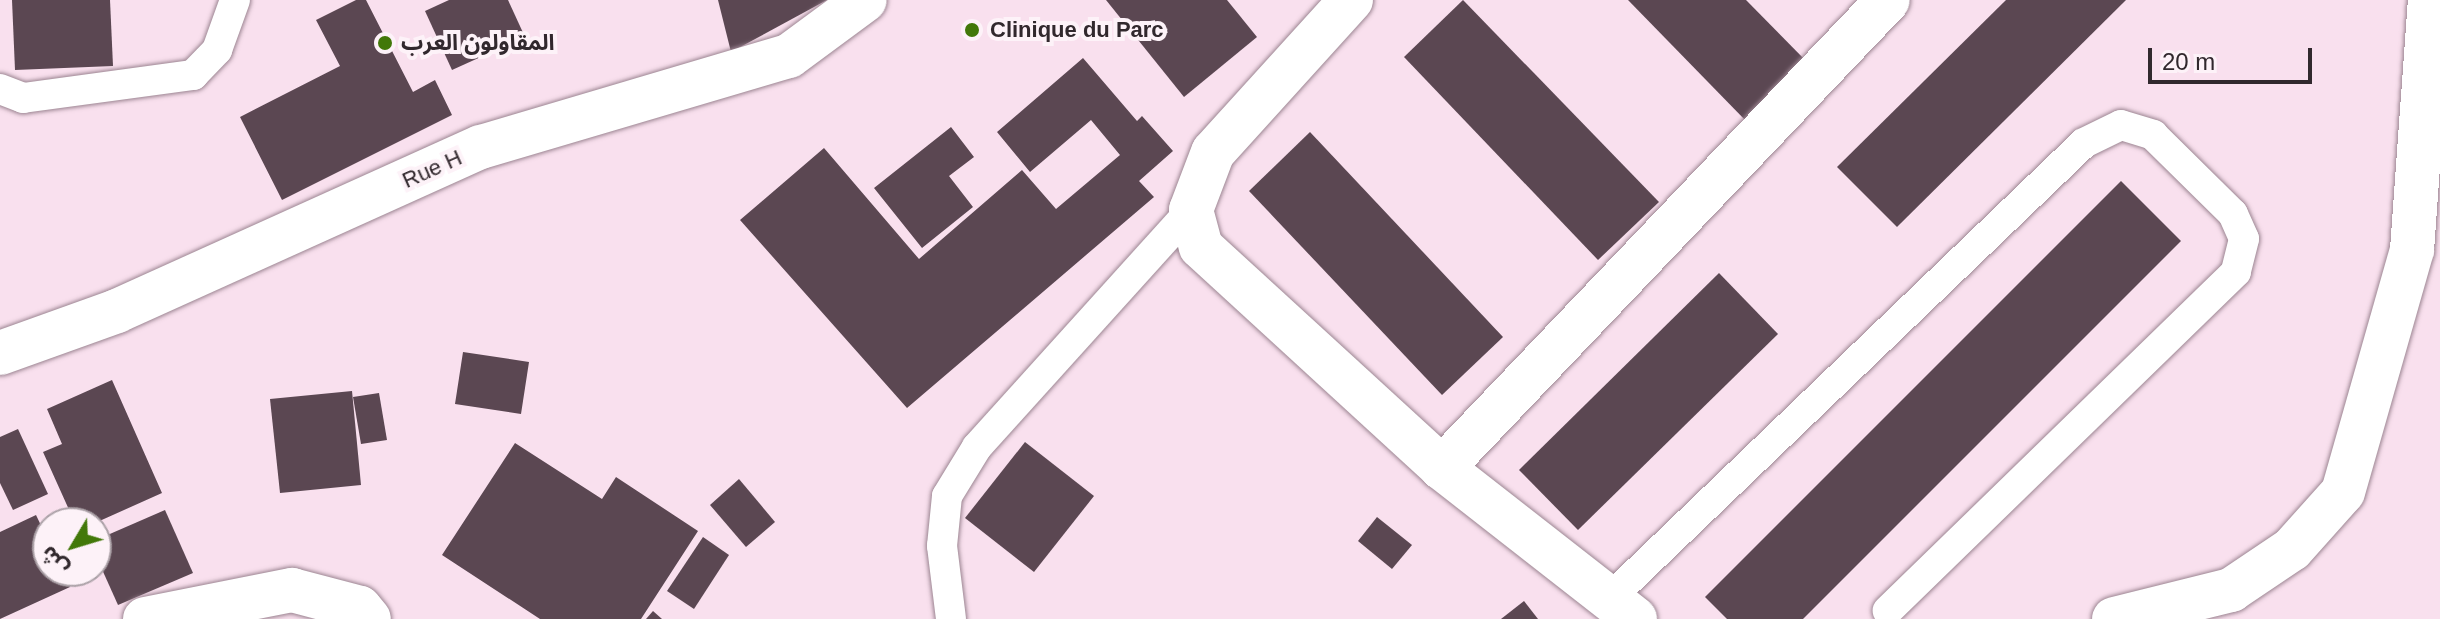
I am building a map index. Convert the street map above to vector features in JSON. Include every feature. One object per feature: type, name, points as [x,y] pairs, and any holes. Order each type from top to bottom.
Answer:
[{"type":"street","name":"Rue H","points":[[0,353],[117,311],[481,147],[789,56],[865,0]]},
{"type":"street","points":[[1351,0],[1213,152],[1191,210],[1201,247],[1442,468],[1622,609]]},
{"type":"street","points":[[1442,468],[1888,0]]},
{"type":"street","points":[[2114,619],[2231,590],[2292,549],[2343,492],[2426,247],[2430,0]]},
{"type":"street","points":[[145,619],[292,590],[360,608],[369,619]]},
{"type":"lane","points":[[0,89],[23,98],[193,75],[217,50],[235,0]]},
{"type":"lane","points":[[1622,609],[2084,143],[2121,125],[2153,135],[2233,214],[2244,239],[2236,272],[1888,611]]},
{"type":"lane","points":[[951,619],[942,546],[947,496],[977,447],[1191,210]]},
{"type":"building","points":[[12,0],[110,0],[113,66],[15,70]]},
{"type":"building","points":[[356,0],[366,0],[413,92],[435,80],[452,115],[282,200],[240,117],[340,66],[316,20]]},
{"type":"building","points":[[449,0],[508,0],[525,37],[452,70],[425,11]]},
{"type":"building","points":[[718,0],[827,0],[731,52]]},
{"type":"building","points":[[1106,0],[1227,0],[1257,37],[1184,97]]},
{"type":"building","points":[[1463,0],[1659,202],[1598,260],[1404,57]]},
{"type":"building","points":[[1628,0],[1746,0],[1808,63],[1747,122]]},
{"type":"building","points":[[2006,0],[2126,0],[1897,227],[1837,167]]},
{"type":"building","points":[[1083,58],[1137,121],[1142,116],[1173,151],[1139,181],[1154,197],[907,408],[740,220],[824,148],[919,259],[1022,170],[1056,209],[1120,155],[1091,120],[1030,172],[997,132]]},
{"type":"building","points":[[951,127],[974,157],[949,176],[973,207],[922,248],[874,188]]},
{"type":"building","points":[[1310,132],[1503,337],[1442,395],[1249,191]]},
{"type":"building","points":[[2121,181],[2181,241],[1803,619],[1727,619],[1705,597]]},
{"type":"building","points":[[1719,273],[1778,334],[1578,530],[1519,470]]},
{"type":"building","points":[[463,352],[529,362],[521,414],[455,404]]},
{"type":"building","points":[[112,380],[162,493],[112,515],[112,507],[68,507],[43,452],[62,444],[47,409]]},
{"type":"building","points":[[352,391],[361,485],[280,493],[270,399]]},
{"type":"building","points":[[379,393],[387,440],[361,444],[353,397]]},
{"type":"building","points":[[18,429],[48,494],[13,510],[0,483],[0,437]]},
{"type":"building","points":[[1025,442],[1094,496],[1034,572],[965,518]]},
{"type":"building","points":[[515,443],[602,499],[616,477],[698,531],[641,619],[540,619],[442,555]]},
{"type":"building","points":[[739,479],[775,522],[746,547],[710,505]]},
{"type":"building","points":[[165,510],[193,573],[118,605],[110,587],[112,533]]},
{"type":"building","points":[[32,517],[32,587],[70,587],[0,619],[0,532]]},
{"type":"building","points":[[1377,517],[1412,545],[1392,569],[1358,541]]},
{"type":"building","points":[[703,537],[729,555],[694,609],[667,591]]},
{"type":"building","points":[[1524,601],[1538,619],[1501,619]]},
{"type":"building","points":[[653,611],[662,619],[646,619]]},
{"type":"place","name":"Clinique du Parc","points":[[972,30]]},
{"type":"place","name":"المقاولون العرب","points":[[385,43]]}]
